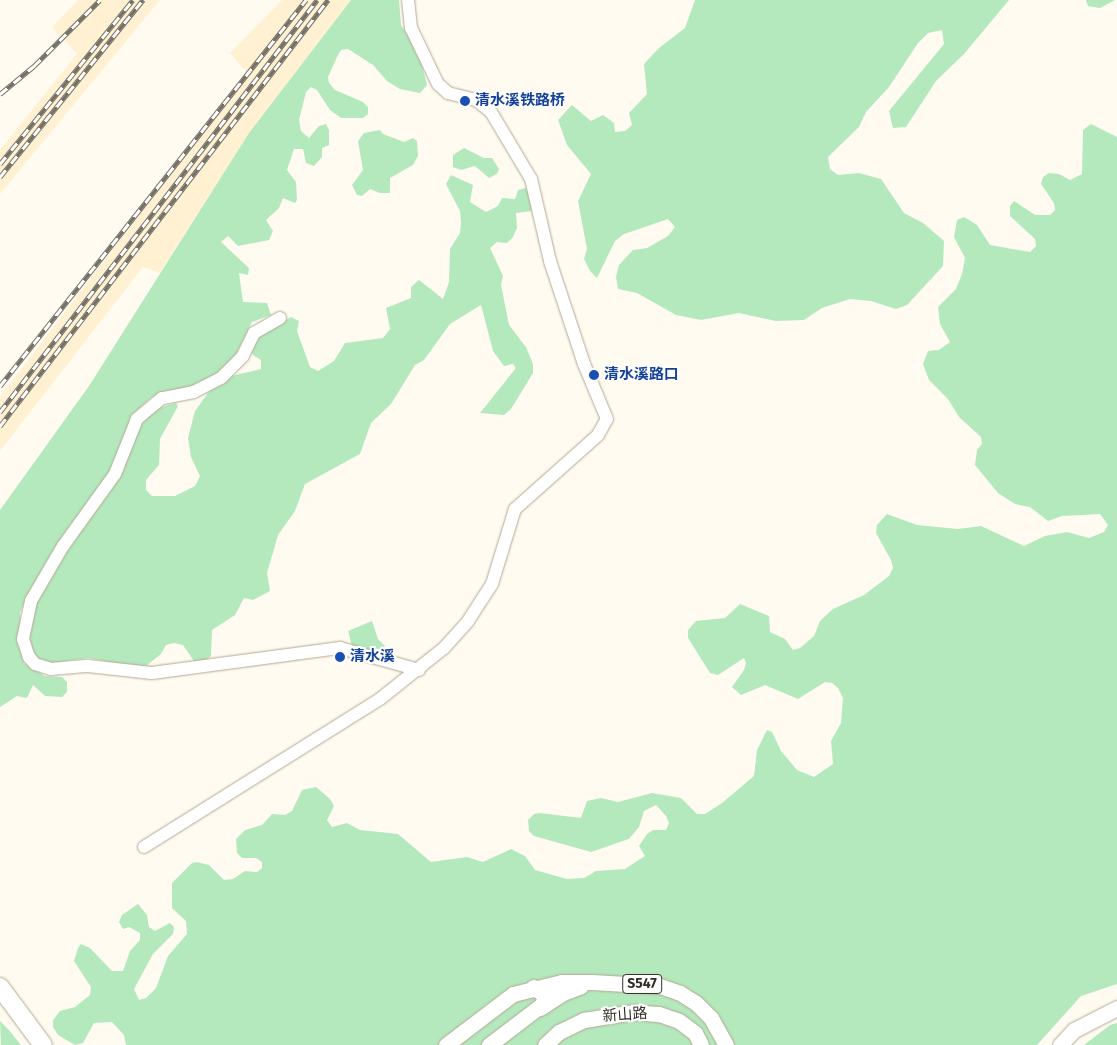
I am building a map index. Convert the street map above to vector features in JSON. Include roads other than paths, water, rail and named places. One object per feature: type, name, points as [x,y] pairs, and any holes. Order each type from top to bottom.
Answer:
[{"type":"highway","points":[[0,987],[43,1045]]},
{"type":"main road","name":"S547","points":[[446,1045],[513,994],[533,987],[592,982],[660,986],[680,993],[696,1003],[711,1018],[726,1045]]},
{"type":"main road","points":[[489,1045],[563,993],[592,982]]},
{"type":"main road","points":[[533,987],[545,998],[538,1010]]},
{"type":"main road","points":[[1060,1045],[1074,1030],[1117,1008]]},
{"type":"main road","name":"新山路","points":[[545,1045],[559,1032],[584,1020],[634,1012],[659,1014],[680,1021],[695,1033],[701,1045]]},
{"type":"street","points":[[144,847],[367,708],[419,670],[457,635],[486,595],[514,509],[598,435],[607,419],[584,364],[550,261],[531,180],[491,112],[476,100],[448,93],[438,84],[411,28],[408,0]]},
{"type":"street","points":[[280,318],[254,333],[243,356],[221,378],[194,392],[162,398],[137,419],[115,474],[63,546],[31,601],[23,639],[29,658],[35,664],[51,669],[88,666],[152,673],[327,648],[357,652],[419,670]]},
{"type":"railway","points":[[0,94],[34,66],[100,0]]},
{"type":"railway","points":[[0,164],[133,0]]},
{"type":"railway","points":[[0,177],[143,0]]},
{"type":"railway","points":[[0,386],[306,0]]},
{"type":"railway","points":[[0,412],[317,0]]},
{"type":"railway","points":[[0,426],[328,0]]},
{"type":"place","name":"清水溪铁路桥","points":[[465,101]]},
{"type":"place","name":"清水溪路口","points":[[594,375]]},
{"type":"place","name":"清水溪","points":[[340,657]]}]
